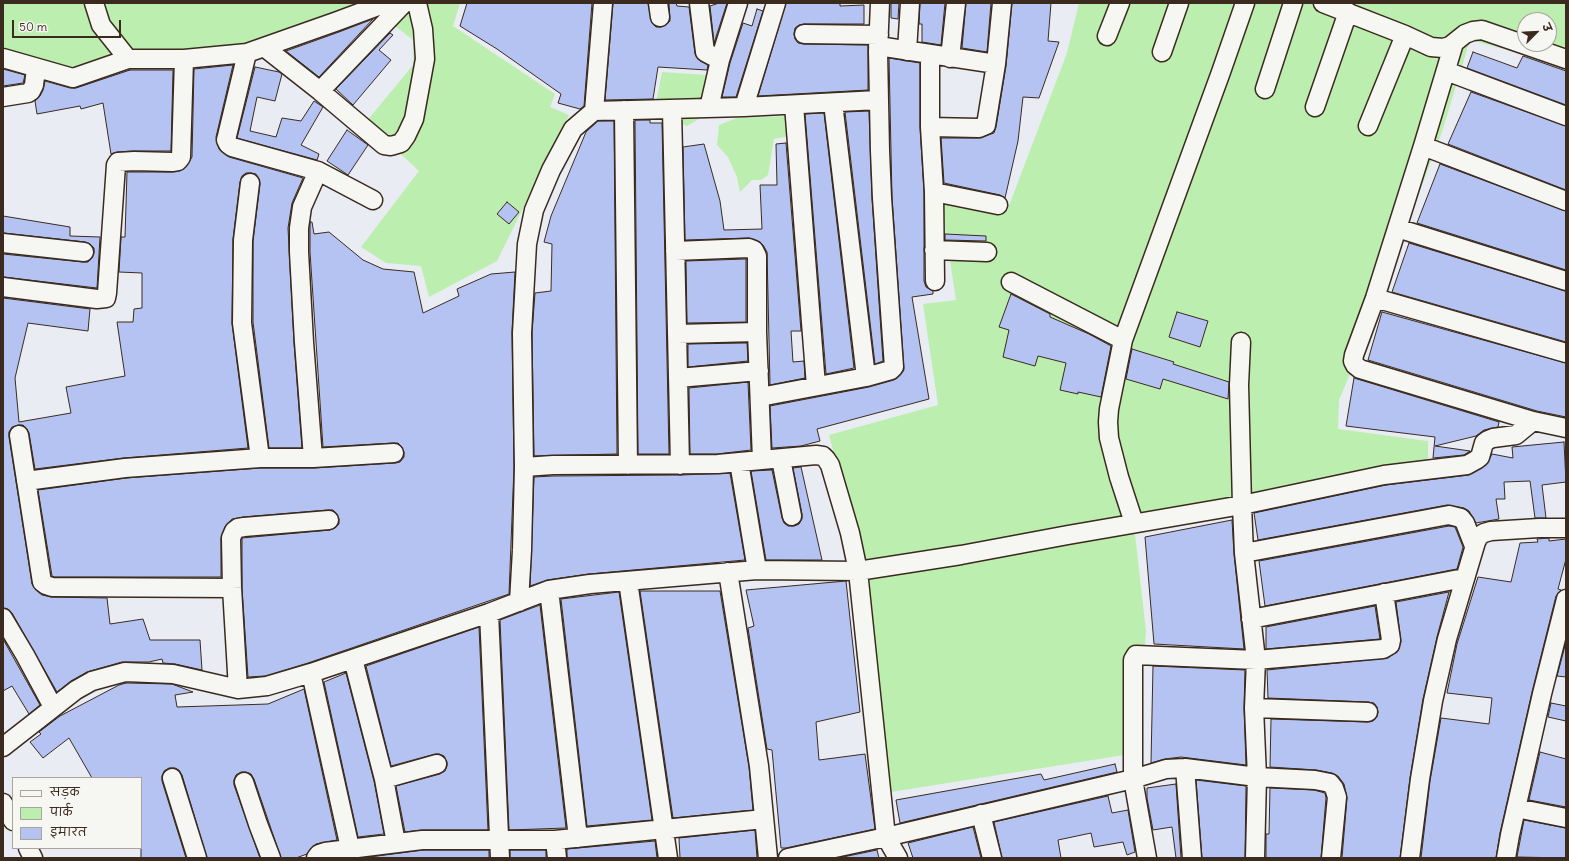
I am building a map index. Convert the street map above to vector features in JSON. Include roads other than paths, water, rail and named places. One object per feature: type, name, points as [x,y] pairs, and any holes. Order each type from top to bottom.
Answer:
[{"type":"street","points":[[94,3],[101,25],[128,59]]},
{"type":"street","points":[[3,58],[73,78],[128,59],[184,58],[255,50],[386,3]]},
{"type":"street","points":[[320,91],[404,3]]},
{"type":"street","points":[[255,50],[320,91],[384,145],[391,146],[401,143],[414,119],[425,58],[423,29],[417,3]]},
{"type":"street","points":[[594,111],[603,3]]},
{"type":"street","points":[[699,3],[705,52],[720,60]]},
{"type":"street","points":[[709,108],[720,60],[738,3]]},
{"type":"street","points":[[744,107],[776,3]]},
{"type":"street","points":[[760,397],[866,377],[891,370],[895,363],[882,198],[878,100],[880,3]]},
{"type":"street","points":[[906,51],[910,3]]},
{"type":"street","points":[[950,58],[956,3]]},
{"type":"street","points":[[930,127],[979,128],[986,125],[996,64],[1002,3]]},
{"type":"street","points":[[1107,36],[1120,3]]},
{"type":"street","points":[[1162,52],[1179,3]]},
{"type":"street","points":[[1134,524],[1119,477],[1109,438],[1108,422],[1109,409],[1123,340],[1245,3]]},
{"type":"street","points":[[1265,89],[1293,3]]},
{"type":"street","points":[[1323,3],[1432,46],[1443,48],[1454,43],[1465,34],[1482,30],[1566,59]]},
{"type":"street","points":[[1315,106],[1348,12]]},
{"type":"street","points":[[804,34],[879,40],[906,51],[996,64]]},
{"type":"street","points":[[1368,126],[1406,35]]},
{"type":"street","points":[[1454,43],[1424,146],[1353,361],[1360,369],[1533,421],[1566,428]]},
{"type":"street","points":[[255,50],[227,136],[226,140],[228,144],[232,147],[318,171],[373,200]]},
{"type":"street","points":[[930,55],[930,127],[934,192],[935,281]]},
{"type":"street","points":[[3,287],[97,299],[106,298],[116,165],[118,162],[134,161],[172,162],[178,161],[181,157],[184,58]]},
{"type":"street","points":[[3,97],[28,93],[31,91],[34,86],[36,68]]},
{"type":"street","points":[[1446,71],[1566,116]]},
{"type":"street","points":[[518,602],[522,550],[524,467],[522,333],[527,244],[529,227],[534,210],[551,170],[573,129],[594,111],[744,107],[878,100]]},
{"type":"street","points":[[833,103],[866,377]]},
{"type":"street","points":[[794,105],[816,386]]},
{"type":"street","points":[[672,109],[680,465]]},
{"type":"street","points":[[624,110],[628,465]]},
{"type":"street","points":[[1424,146],[1566,201]]},
{"type":"street","points":[[313,458],[304,335],[299,228],[302,207],[318,171]]},
{"type":"street","points":[[250,183],[243,240],[242,323],[260,458]]},
{"type":"street","points":[[934,192],[976,199],[998,205]]},
{"type":"street","points":[[1397,228],[1566,281]]},
{"type":"street","points":[[3,243],[84,252]]},
{"type":"street","points":[[675,251],[749,248],[754,250],[757,256],[757,332],[762,460]]},
{"type":"street","points":[[934,250],[987,252]]},
{"type":"street","points":[[1012,282],[1123,340]]},
{"type":"street","points":[[1375,298],[1566,353]]},
{"type":"street","points":[[677,334],[757,332]]},
{"type":"street","points":[[1241,342],[1239,386],[1244,553],[1256,660],[1254,708],[1257,777],[1255,858]]},
{"type":"street","points":[[678,378],[759,372]]},
{"type":"street","points":[[3,747],[86,683],[125,672],[173,674],[238,689],[267,686],[311,673],[489,613],[549,590],[590,584],[757,570],[858,571],[961,556],[1242,505],[1384,475],[1467,465],[1480,457],[1484,443],[1488,440],[1516,435],[1533,421]]},
{"type":"street","points":[[19,435],[42,582],[46,585],[52,587],[232,588]]},
{"type":"street","points":[[26,481],[125,468],[260,458],[313,458],[394,453]]},
{"type":"street","points":[[524,467],[553,465],[680,465],[781,459],[816,455],[823,456],[826,459],[830,465],[850,533],[858,571],[886,837],[898,858]]},
{"type":"street","points":[[781,459],[792,516]]},
{"type":"street","points":[[739,462],[757,570]]},
{"type":"street","points":[[1244,553],[1449,515],[1461,518],[1465,523],[1474,546]]},
{"type":"street","points":[[238,689],[232,588],[231,538],[234,532],[238,528],[329,520]]},
{"type":"street","points":[[1410,858],[1420,779],[1433,701],[1447,639],[1474,546],[1479,536],[1491,531],[1566,528]]},
{"type":"street","points":[[728,572],[758,766],[768,858]]},
{"type":"street","points":[[1251,619],[1464,578]]},
{"type":"street","points":[[628,581],[668,858]]},
{"type":"street","points":[[549,590],[578,838]]},
{"type":"street","points":[[1147,858],[1133,779],[1133,660],[1136,655],[1256,660],[1387,647],[1390,645],[1391,640],[1384,593]]},
{"type":"street","points":[[1506,858],[1516,808],[1566,599]]},
{"type":"street","points":[[489,613],[500,849]]},
{"type":"street","points":[[3,618],[53,707]]},
{"type":"street","points":[[353,659],[384,779],[396,843]]},
{"type":"street","points":[[311,673],[350,848]]},
{"type":"street","points":[[1254,708],[1368,712]]},
{"type":"street","points":[[384,779],[437,764]]},
{"type":"street","points":[[788,858],[886,837],[1133,779],[1166,769],[1185,768],[1257,777],[1315,780],[1330,783],[1334,788],[1337,797],[1331,858]]},
{"type":"street","points":[[1185,768],[1192,858]]},
{"type":"street","points":[[172,778],[197,858]]},
{"type":"street","points":[[244,782],[258,824],[272,858]]},
{"type":"street","points":[[3,803],[12,819]]},
{"type":"street","points":[[1516,808],[1566,818]]},
{"type":"street","points":[[981,814],[992,858]]},
{"type":"street","points":[[315,858],[325,852],[396,843],[444,840],[500,849],[555,840],[764,819]]},
{"type":"street","points":[[555,840],[557,858]]},
{"type":"street","points":[[28,849],[33,858]]}]
